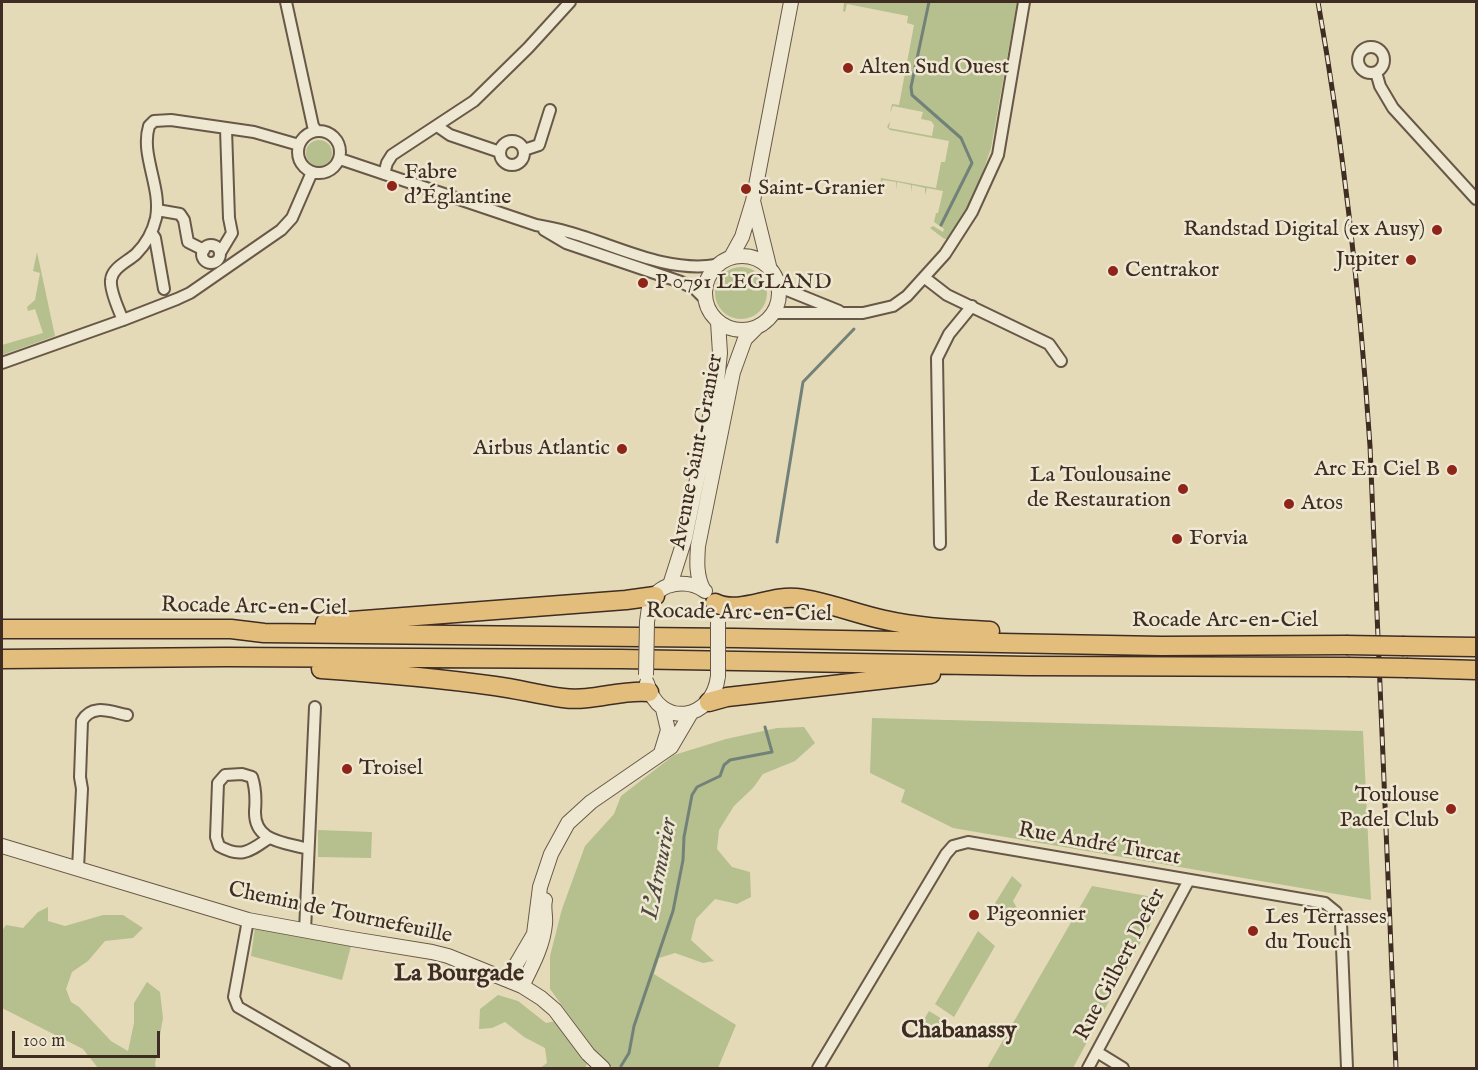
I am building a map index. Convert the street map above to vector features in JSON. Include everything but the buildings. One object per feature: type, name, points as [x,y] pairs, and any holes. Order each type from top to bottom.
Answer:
[{"type":"highway","points":[[231,629],[254,625],[319,624],[626,600],[662,590]]},
{"type":"highway","points":[[715,603],[729,607],[793,597],[888,621],[940,628],[1168,637],[1178,645]]},
{"type":"highway","name":"Rocade Arc-en-Ciel","points":[[2,629],[231,629],[264,633],[1476,647]]},
{"type":"highway","points":[[226,657],[230,664],[370,672],[495,686],[562,698],[597,698],[648,684]]},
{"type":"highway","name":"Rocade Arc-en-Ciel","points":[[2,659],[226,657],[736,660],[1028,666],[1348,667],[1476,670]]},
{"type":"highway","points":[[709,702],[727,697],[926,674],[957,671],[1018,671],[1028,666]]},
{"type":"street","points":[[286,2],[317,131]]},
{"type":"street","points":[[384,174],[392,155],[474,101],[528,48],[570,2]]},
{"type":"street","points":[[730,257],[742,237],[753,201],[791,2]]},
{"type":"street","points":[[774,313],[863,314],[893,306],[908,296],[925,278],[958,237],[998,155],[1024,2]]},
{"type":"street","points":[[1376,72],[1380,86],[1393,108],[1476,199]]},
{"type":"street","points":[[524,150],[539,145],[550,110]]},
{"type":"street","points":[[123,320],[111,285],[118,267],[140,249],[151,232],[157,210],[147,142],[149,126],[154,121],[162,119],[254,132],[299,145]]},
{"type":"street","points":[[437,126],[450,135],[500,152]]},
{"type":"street","points":[[157,210],[180,214],[184,220],[188,242],[204,250],[203,256],[210,263],[216,262],[232,233],[229,218],[226,129]]},
{"type":"street","points":[[317,131],[333,136],[340,150],[337,165],[326,173],[312,172],[305,168],[298,153],[299,145],[310,133],[317,131]]},
{"type":"street","points":[[511,141],[519,143],[524,150],[524,158],[514,165],[502,160],[500,152],[504,144],[511,141]]},
{"type":"street","points":[[340,159],[536,225],[567,232],[659,262],[702,268],[716,266]]},
{"type":"street","points":[[2,363],[123,320],[190,292],[282,230],[292,218],[312,172]]},
{"type":"street","points":[[753,201],[769,266],[777,281],[787,290],[842,313]]},
{"type":"street","points":[[536,225],[566,243],[681,282],[695,289],[705,298]]},
{"type":"street","points":[[151,232],[155,238],[164,289]]},
{"type":"street","points":[[769,266],[747,255],[730,257],[716,266],[706,281],[705,298],[710,311],[718,322],[736,330],[756,328],[774,313],[779,297],[777,281]]},
{"type":"street","points":[[925,278],[947,295],[1048,344],[1062,361]]},
{"type":"street","points":[[940,544],[937,358],[949,334],[972,306]]},
{"type":"street","name":"Avenue Saint-Granier","points":[[662,590],[685,538],[717,382],[720,353],[718,322]]},
{"type":"street","name":"Avenue Saint-Granier","points":[[703,589],[697,569],[698,546],[727,394],[742,344],[756,328]]},
{"type":"street","points":[[660,755],[668,730],[663,709],[648,684],[647,622],[651,602],[662,590],[683,583],[703,589],[715,603],[718,622],[718,676],[714,694],[709,702],[691,713],[678,714],[663,709]]},
{"type":"street","points":[[305,931],[315,707]]},
{"type":"street","points":[[78,868],[82,789],[80,777],[82,721],[85,715],[98,709],[127,715]]},
{"type":"street","points":[[507,980],[534,934],[540,887],[551,854],[568,823],[591,802],[671,747],[691,713]]},
{"type":"street","points":[[269,838],[249,852],[241,854],[219,846],[216,837],[218,783],[225,775],[242,774],[252,777],[256,788],[255,821],[260,832],[269,838],[308,849]]},
{"type":"street","points":[[522,986],[543,938],[544,906],[554,866],[561,846],[581,812]]},
{"type":"street","name":"Rue André Turcat","points":[[818,1068],[946,854],[953,846],[968,842],[1325,903],[1336,912],[1341,923],[1347,1068]]},
{"type":"street","name":"Chemin de Tournefeuille","points":[[2,846],[248,920],[432,952],[522,986],[555,1010],[601,1068]]},
{"type":"street","name":"Rue Gilbert Defer","points":[[1088,1068],[1188,880]]},
{"type":"street","points":[[248,920],[234,997],[238,1007],[344,1068]]},
{"type":"street","points":[[1097,1052],[1123,1068]]},
{"type":"green space","points":[[844,2],[1017,2],[991,148],[977,189],[949,240],[930,228],[933,226],[943,232],[944,229],[934,222],[943,191],[927,188],[925,195],[925,188],[912,185],[911,193],[911,185],[897,182],[896,190],[896,182],[883,180],[880,187],[881,178],[936,188],[941,162],[945,162],[949,141],[890,130],[887,127],[890,121],[889,128],[932,136],[934,125],[931,121],[921,119],[923,112],[893,106],[890,113],[892,104],[899,105],[914,25],[907,23],[908,16],[847,4],[845,12],[843,11]]},
{"type":"green space","points":[[319,140],[328,144],[332,153],[328,162],[319,166],[310,162],[306,153],[310,144]]},
{"type":"green space","points":[[37,252],[55,336],[2,355],[2,345],[43,333],[35,309],[28,311],[27,307],[35,300],[40,273],[33,271]]},
{"type":"green space","points":[[736,267],[746,267],[760,274],[767,293],[760,312],[746,319],[736,319],[726,315],[719,308],[715,298],[715,288],[719,278],[726,271]]},
{"type":"green space","points":[[872,718],[1363,731],[1371,900],[953,828],[901,802],[905,790],[870,773]]},
{"type":"green space","points":[[804,727],[815,743],[795,761],[763,774],[753,788],[734,806],[719,830],[717,849],[732,867],[750,872],[751,897],[737,904],[715,899],[696,919],[691,940],[714,961],[703,963],[675,953],[659,958],[654,974],[736,1025],[718,1068],[614,1068],[603,1062],[550,989],[550,956],[562,909],[585,846],[614,814],[621,796],[674,755],[726,739],[777,728]]},
{"type":"green space","points":[[318,830],[372,832],[371,858],[318,857]]},
{"type":"green space","points":[[1012,876],[1022,885],[1013,901],[1017,908],[1007,925],[1000,920],[992,908]]},
{"type":"green space","points":[[1092,886],[1164,899],[1073,1068],[987,1068]]},
{"type":"green space","points":[[48,907],[48,921],[65,926],[103,915],[123,915],[143,928],[133,938],[105,941],[88,961],[72,972],[66,989],[71,1002],[79,1007],[111,1041],[128,1051],[134,1023],[134,1003],[147,982],[160,992],[163,1018],[156,1068],[98,1068],[83,1049],[2,1008],[2,931],[6,925],[23,928],[38,912]]},
{"type":"green space","points":[[255,927],[351,946],[342,980],[251,956]]},
{"type":"green space","points":[[978,931],[995,946],[954,1017],[935,1004]]},
{"type":"green space","points":[[498,995],[518,1001],[546,1023],[556,1021],[587,1064],[585,1068],[540,1068],[547,1063],[545,1048],[524,1037],[505,1022],[492,1028],[479,1029],[480,1009]]},
{"type":"green space","points":[[929,1011],[945,1024],[941,1039],[922,1023]]},
{"type":"waterway","name":"L'Armurier","points":[[929,2],[911,87],[912,95],[961,138],[972,163],[941,225]]},
{"type":"waterway","name":"L'Armurier","points":[[777,542],[803,382],[854,329]]},
{"type":"waterway","name":"L'Armurier","points":[[621,1066],[629,1053],[634,1026],[673,911],[692,795],[697,787],[720,776],[724,765],[730,760],[772,752],[765,727]]},
{"type":"railway","points":[[1318,2],[1343,168],[1366,390],[1396,1068]]},
{"type":"place","name":"Alten Sud Ouest","points":[[848,68]]},
{"type":"place","name":"Fabre d'Églantine","points":[[392,186]]},
{"type":"place","name":"Saint-Granier","points":[[746,189]]},
{"type":"place","name":"Randstad Digital (ex Ausy)","points":[[1437,230]]},
{"type":"place","name":"Jupiter","points":[[1411,260]]},
{"type":"place","name":"Centrakor","points":[[1113,271]]},
{"type":"place","name":"P 0791 LEGLAND","points":[[643,283]]},
{"type":"place","name":"Airbus Atlantic","points":[[622,449]]},
{"type":"place","name":"Arc En Ciel B","points":[[1452,470]]},
{"type":"place","name":"La Toulousaine de Restauration","points":[[1183,489]]},
{"type":"place","name":"Atos","points":[[1289,504]]},
{"type":"place","name":"Forvia","points":[[1177,539]]},
{"type":"place","name":"Troisel","points":[[347,769]]},
{"type":"place","name":"Toulouse Padel Club","points":[[1451,809]]},
{"type":"place","name":"Pigeonnier","points":[[974,915]]},
{"type":"place","name":"Les Terrasses du Touch","points":[[1253,931]]},
{"type":"district","name":"La Bourgade","points":[[459,975]]},
{"type":"district","name":"Chabanassy","points":[[959,1032]]}]
